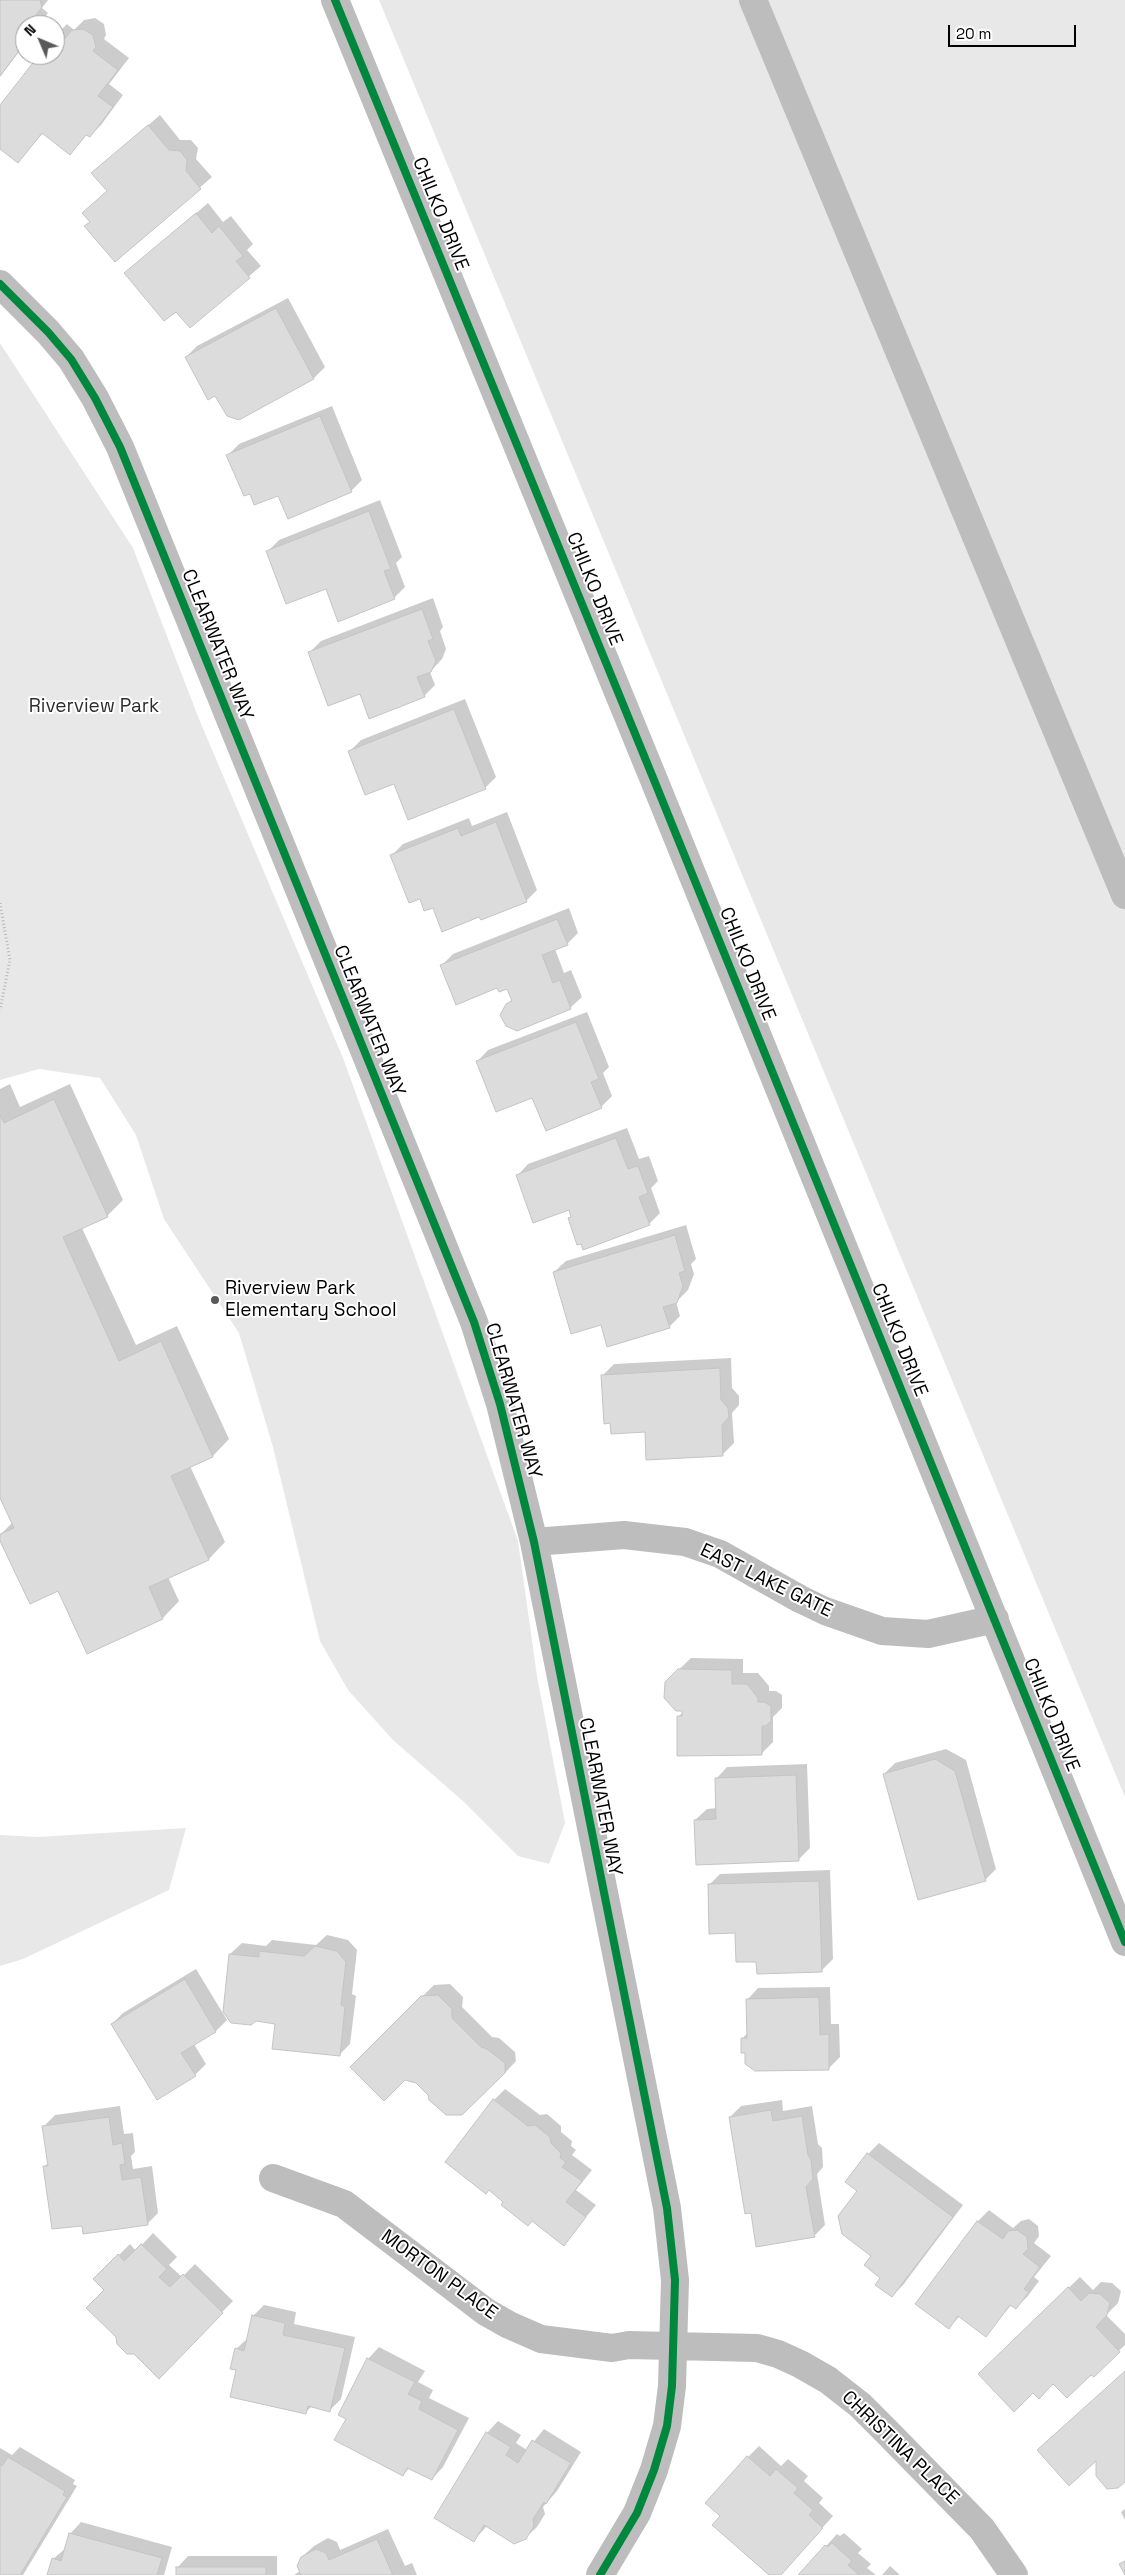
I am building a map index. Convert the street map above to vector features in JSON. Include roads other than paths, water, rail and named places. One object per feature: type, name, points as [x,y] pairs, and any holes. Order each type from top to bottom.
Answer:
[{"type":"street","name":"CHILKO DRIVE","points":[[335,0],[1125,1942]]},
{"type":"street","points":[[753,0],[1125,895]]},
{"type":"street","name":"CLEARWATER WAY","points":[[0,284],[48,332],[71,359],[95,398],[120,447],[474,1322],[500,1404],[534,1542],[666,2208],[675,2280],[673,2346],[667,2426],[654,2470],[637,2513],[600,2575]]},
{"type":"street","name":"EAST LAKE GATE","points":[[534,1542],[624,1535],[685,1542],[720,1554],[825,1611],[882,1632],[928,1634],[994,1620]]},
{"type":"street","name":"MORTON PLACE","points":[[273,2178],[344,2204],[486,2312],[509,2325],[541,2338],[566,2343],[612,2348],[629,2345],[673,2346]]},
{"type":"street","name":"CHRISTINA PLACE","points":[[673,2346],[758,2348],[778,2354],[828,2380],[867,2412],[982,2530],[1014,2575]]},
{"type":"place","name":"Riverview Park Elementary School","points":[[215,1300]]},
{"type":"park label","name":"Riverview Park","points":[[94,707]]}]
